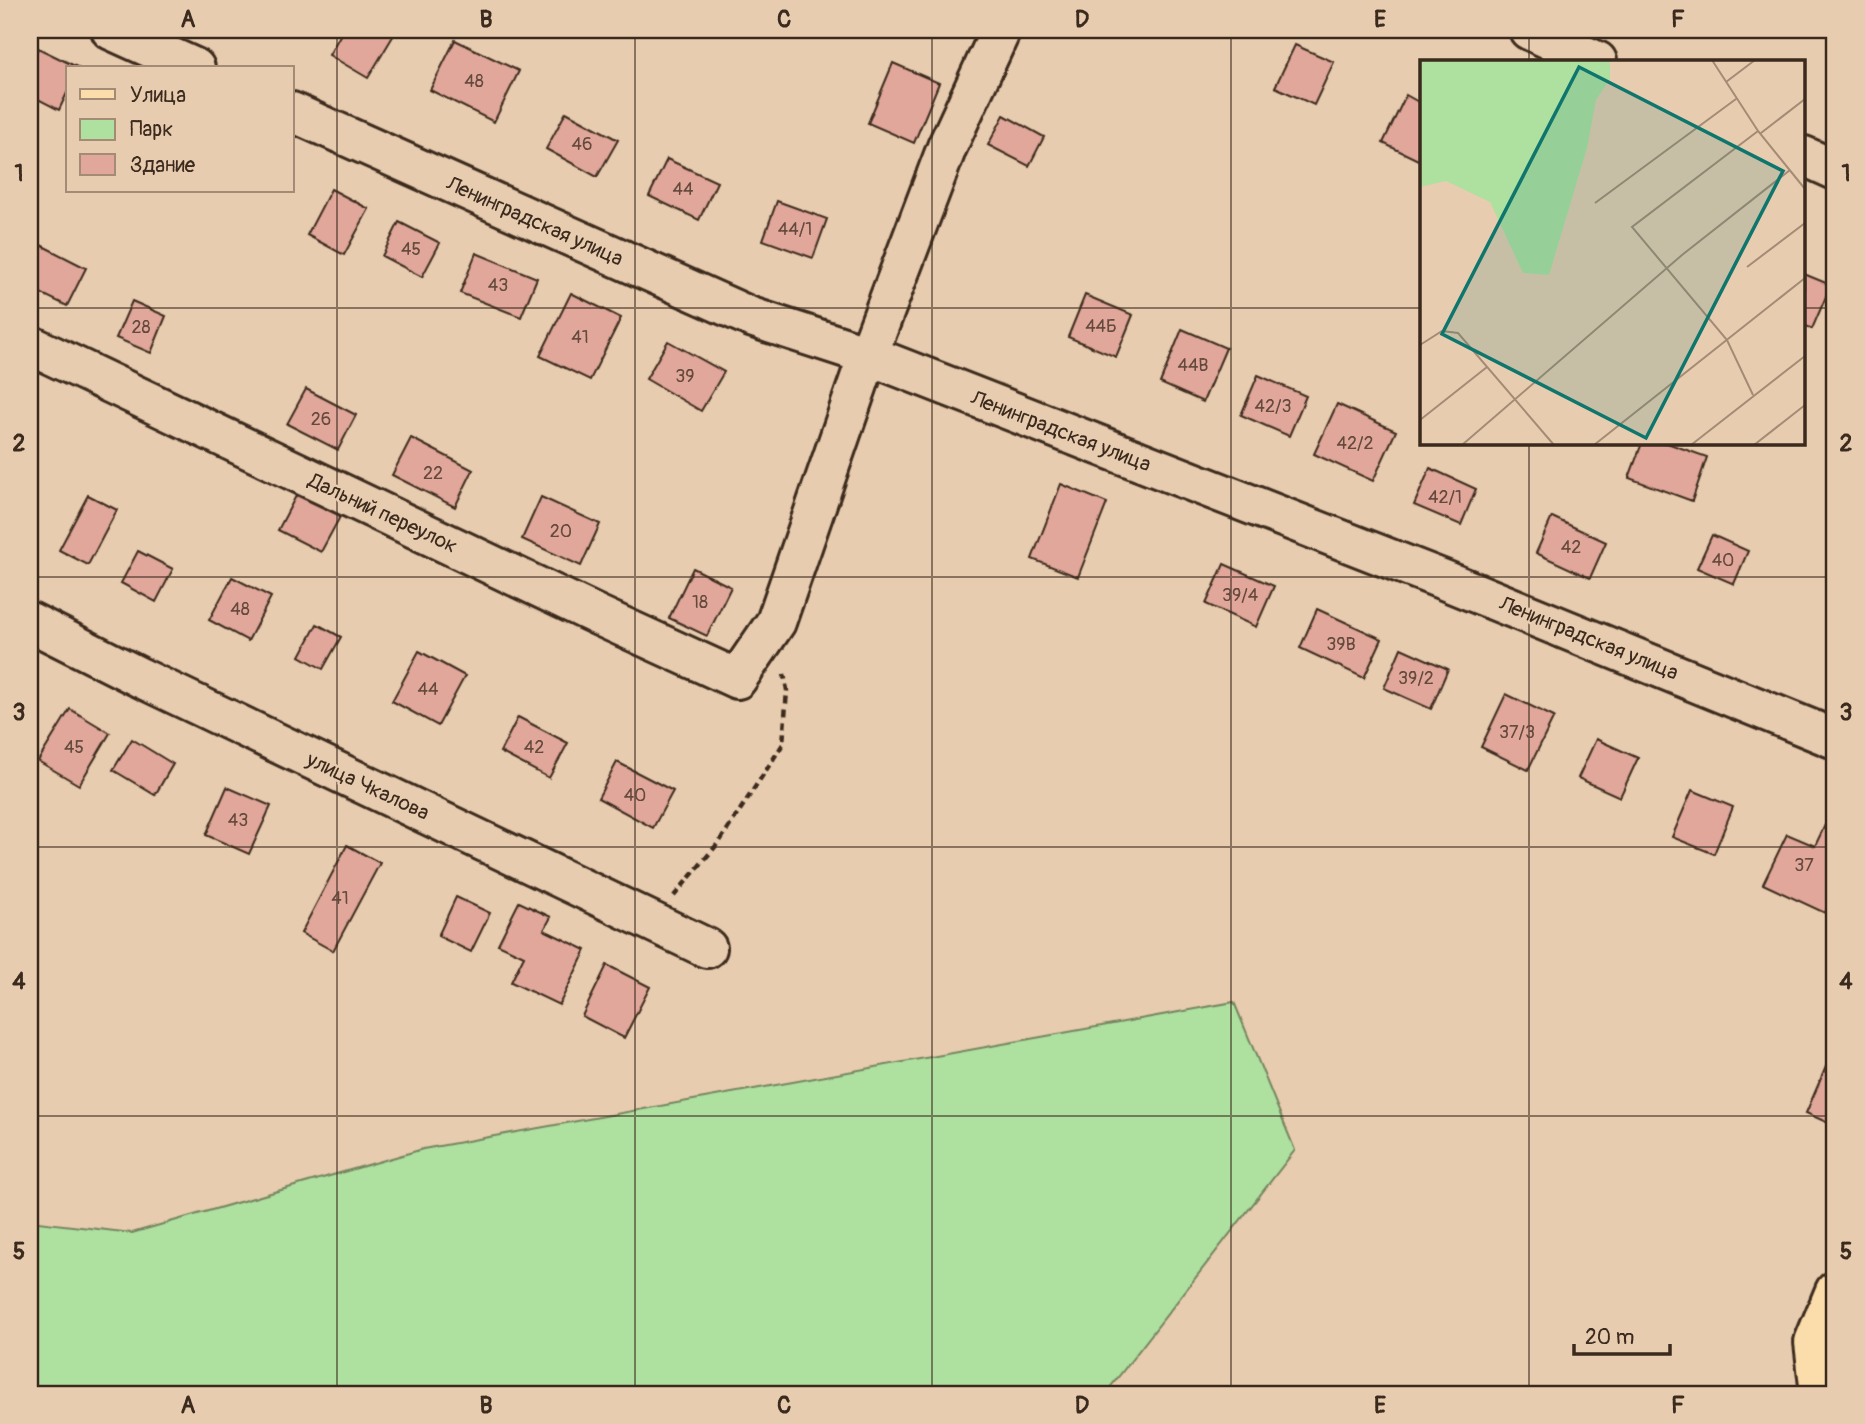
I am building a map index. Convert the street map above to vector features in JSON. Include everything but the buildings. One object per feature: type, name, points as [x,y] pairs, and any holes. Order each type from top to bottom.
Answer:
[{"type":"main road","points":[[1820,1394],[1814,1342],[1835,1291]]},
{"type":"street","points":[[111,30],[191,66]]},
{"type":"street","points":[[776,621],[868,355],[947,147],[1001,30]]},
{"type":"street","points":[[1529,30],[1595,60]]},
{"type":"street","name":"Ленинградская улица","points":[[294,113],[751,317],[868,355],[1444,580],[1835,739]]},
{"type":"street","points":[[1806,157],[1835,170]]},
{"type":"street","name":"Дальний переулок","points":[[30,345],[737,679],[776,621]]},
{"type":"street","name":"улица Чкалова","points":[[30,622],[139,677],[706,948]]},
{"type":"path","points":[[652,922],[720,841],[783,744],[787,690],[776,621]]},
{"type":"green space","points":[[1234,1002],[1295,1150],[1105,1394],[30,1394],[30,1221],[132,1233],[423,1149]]}]
